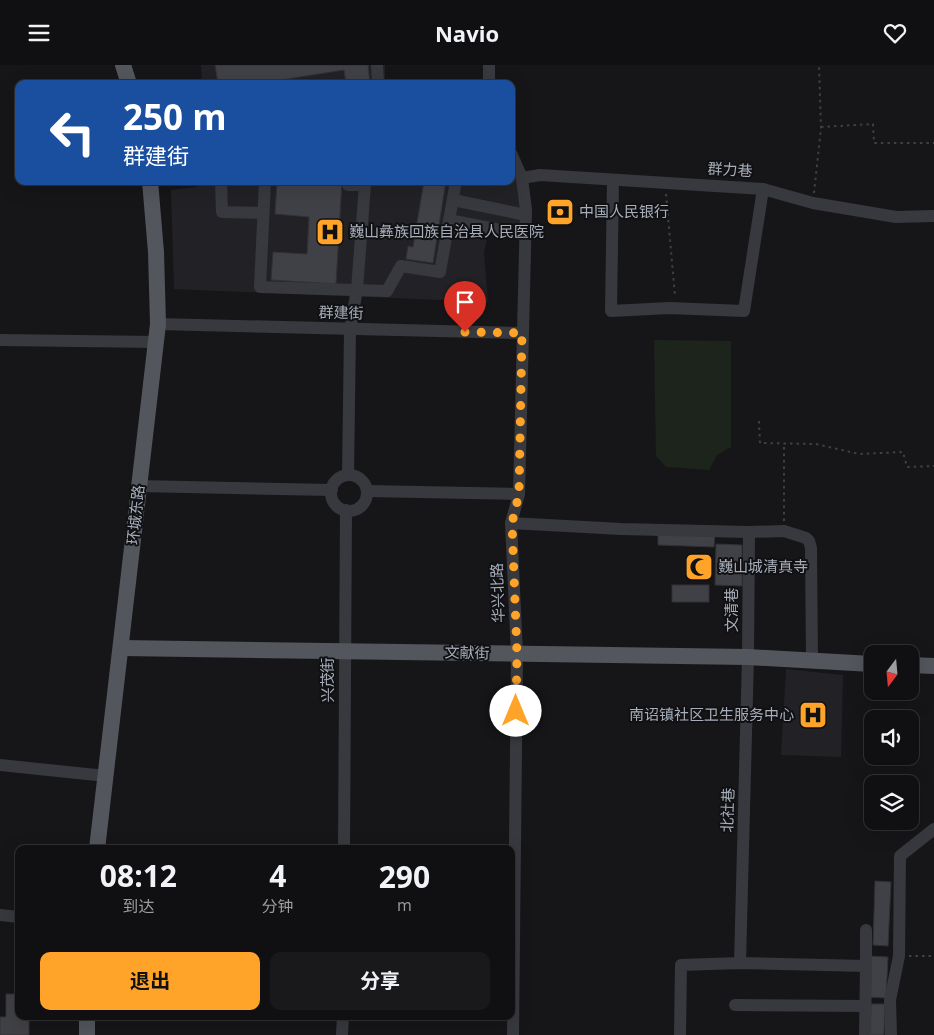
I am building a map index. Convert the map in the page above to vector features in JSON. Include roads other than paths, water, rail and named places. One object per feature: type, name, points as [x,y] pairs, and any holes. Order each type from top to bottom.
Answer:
[{"type":"main road","points":[[123,65],[127,80]]},
{"type":"main road","name":"环城东路","points":[[97,845],[157,342],[156,252],[150,185]]},
{"type":"main road","name":"文献街","points":[[121,649],[748,657],[864,663]]},
{"type":"main road","points":[[919,665],[934,666]]},
{"type":"main road","points":[[87,1020],[87,1035]]},
{"type":"street","points":[[377,65],[378,80]]},
{"type":"street","points":[[488,80],[489,65]]},
{"type":"street","name":"华兴北路","points":[[514,845],[517,654],[512,523],[519,494],[526,235],[522,178],[515,162]]},
{"type":"street","name":"群力巷","points":[[522,178],[540,175],[762,189],[813,203],[896,217],[934,216]]},
{"type":"street","points":[[613,180],[611,311],[676,309],[744,311],[762,189]]},
{"type":"street","points":[[221,185],[222,212],[263,213]]},
{"type":"street","points":[[265,185],[260,287],[387,291],[401,266],[440,272],[455,185]]},
{"type":"street","points":[[348,475],[350,330],[357,289],[364,185]]},
{"type":"street","points":[[453,200],[526,215]]},
{"type":"street","points":[[449,220],[526,235]]},
{"type":"street","name":"群建街","points":[[158,325],[522,333]]},
{"type":"street","points":[[0,340],[157,342]]},
{"type":"street","points":[[348,475],[359,477],[367,491],[367,496],[362,506],[352,511],[341,509],[333,501],[332,490],[336,481],[348,475]]},
{"type":"street","points":[[139,486],[332,490]]},
{"type":"street","points":[[367,491],[519,494]]},
{"type":"street","name":"兴茂街","points":[[344,845],[346,511]]},
{"type":"street","points":[[512,523],[621,529],[784,531],[806,538],[811,548],[812,661]]},
{"type":"street","name":"文清巷","points":[[748,657],[749,532]]},
{"type":"street","name":"北社巷","points":[[740,963],[748,657]]},
{"type":"street","points":[[0,765],[106,776]]},
{"type":"street","points":[[890,1035],[890,1000],[899,956],[900,856],[934,829]]},
{"type":"street","points":[[0,915],[15,917]]},
{"type":"street","points":[[865,1035],[866,930]]},
{"type":"street","points":[[680,1035],[681,965],[740,963],[866,966]]},
{"type":"street","points":[[735,1005],[865,1006]]},
{"type":"street","points":[[342,1035],[343,1020]]},
{"type":"street","name":"华兴北路","points":[[513,1020],[513,1035]]},
{"type":"place","name":"中国人民银行","points":[[560,212]]},
{"type":"place","name":"巍山彝族回族自治县人民医院","points":[[330,232]]},
{"type":"place","name":"巍山城清真寺","points":[[699,567]]},
{"type":"place","name":"南诏镇社区卫生服务中心","points":[[813,715]]}]
